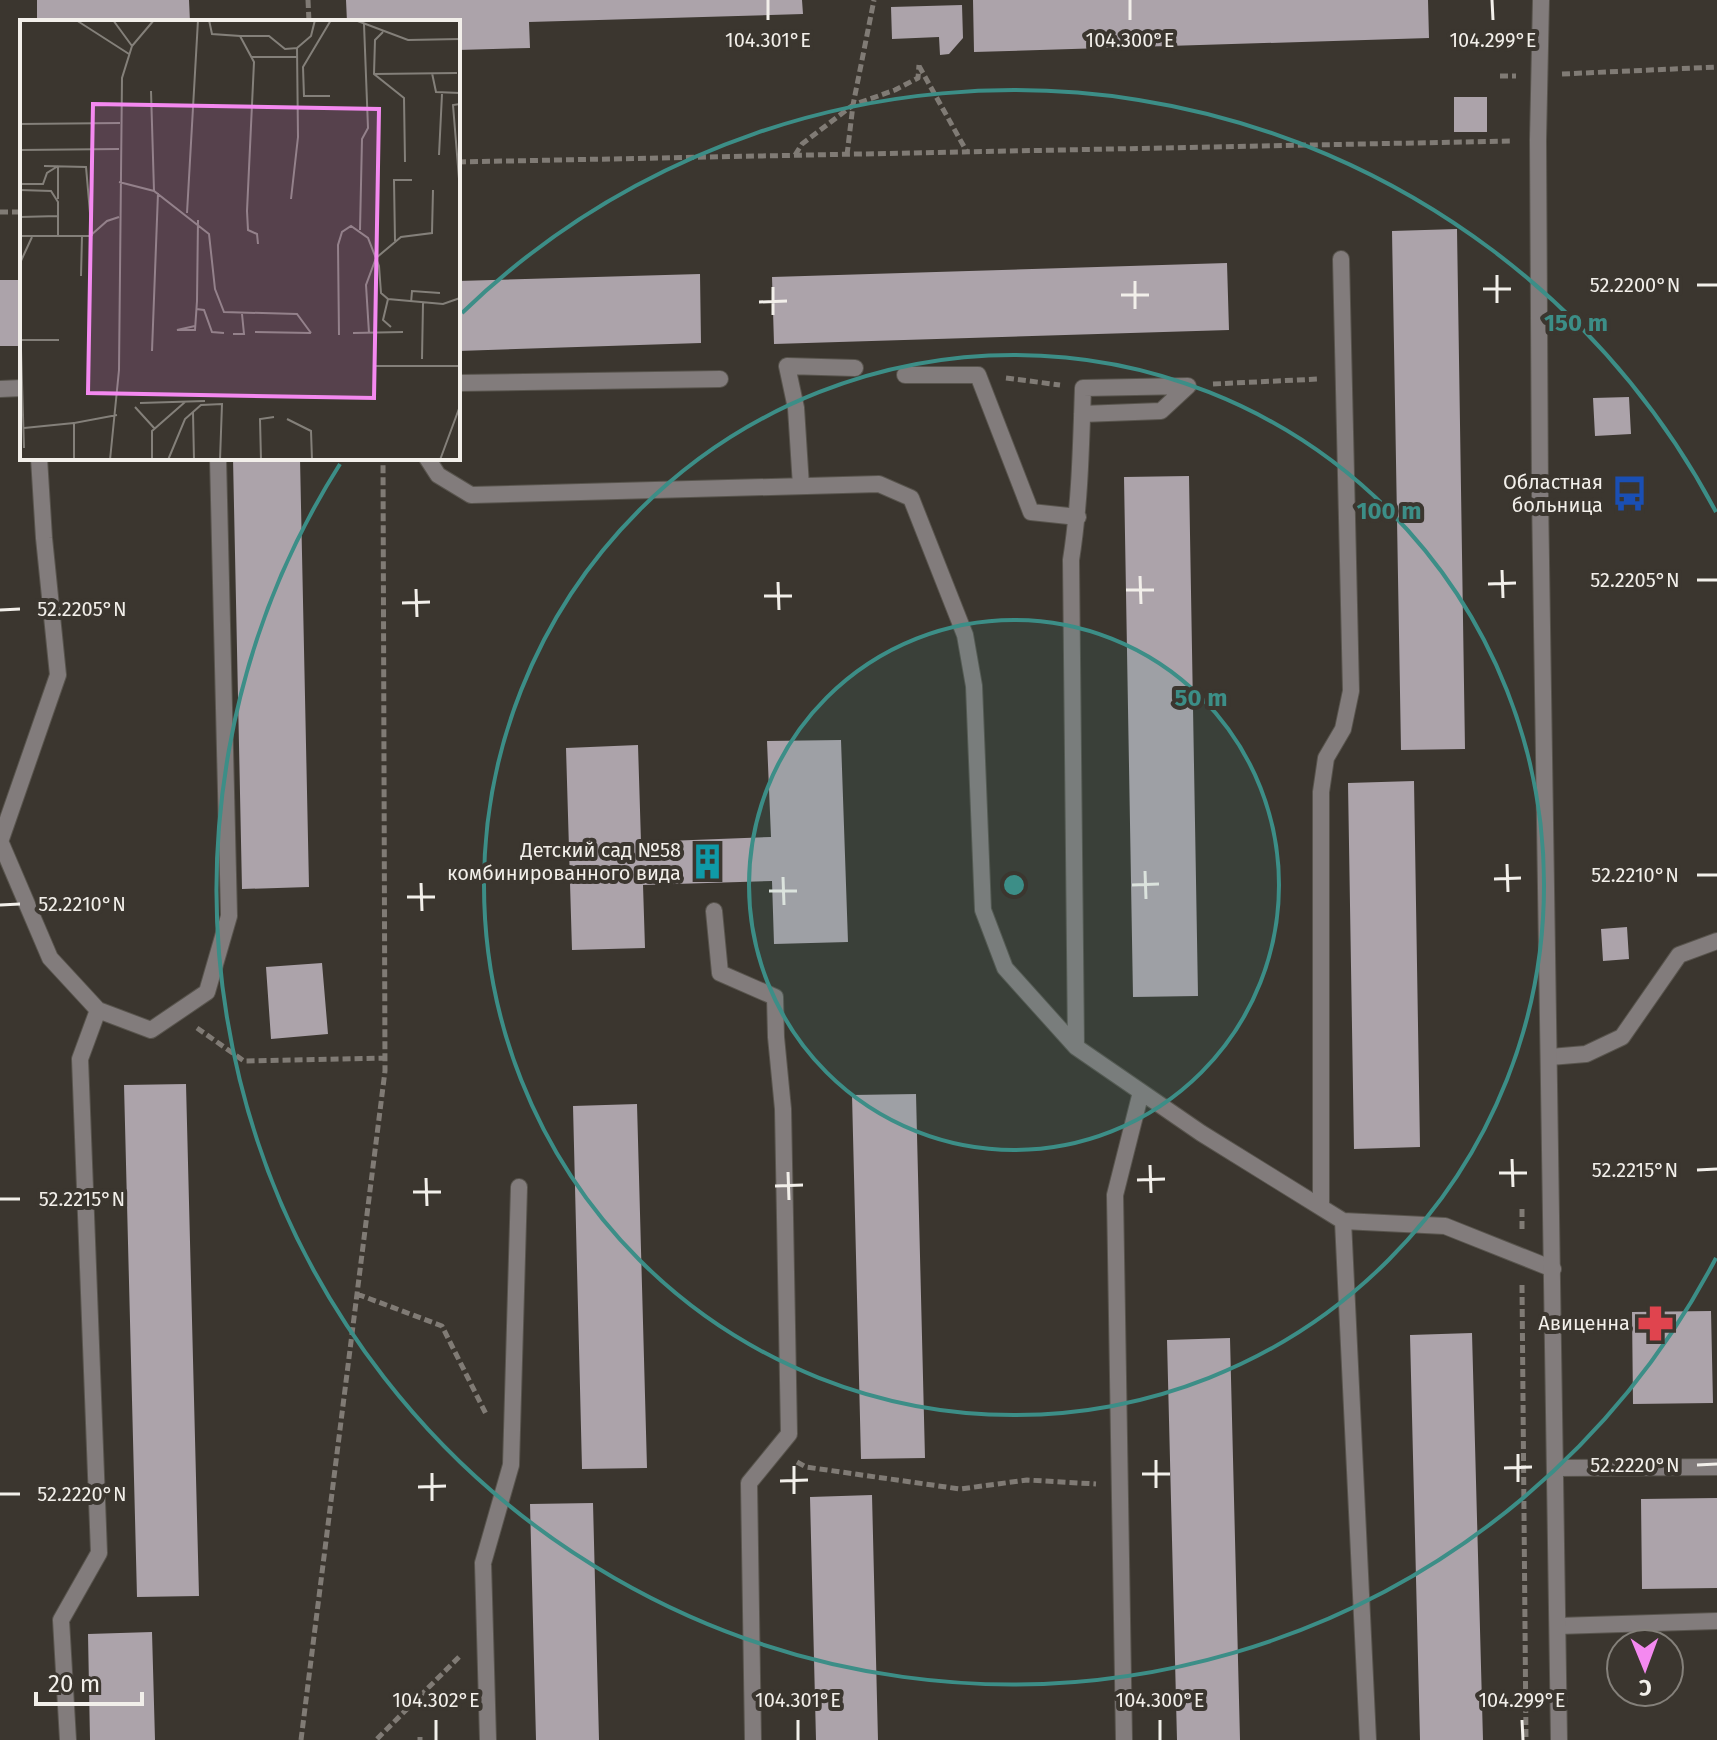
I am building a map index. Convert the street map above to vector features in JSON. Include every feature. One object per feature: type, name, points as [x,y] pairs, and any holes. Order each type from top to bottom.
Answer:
[{"type":"street","points":[[1541,0],[1538,140],[1540,511],[1559,1740]]},
{"type":"street","points":[[1321,1207],[1321,792],[1326,758],[1343,729],[1351,691],[1341,259]]},
{"type":"street","points":[[801,486],[796,408],[787,366],[855,368]]},
{"type":"street","points":[[905,375],[978,375],[1031,512],[1078,517]]},
{"type":"street","points":[[460,383],[720,379]]},
{"type":"street","points":[[1076,1047],[1071,560],[1078,517],[1083,388],[1188,386]]},
{"type":"street","points":[[1082,414],[1161,411],[1188,386]]},
{"type":"street","points":[[0,389],[20,388]]},
{"type":"street","points":[[39,460],[58,675],[0,842],[50,958],[98,1010],[151,1030],[207,992],[229,916],[218,460]]},
{"type":"street","points":[[428,460],[438,475],[471,495],[879,484],[911,498],[965,635],[974,686],[983,910],[1005,968],[1076,1047],[1201,1133],[1343,1221],[1445,1226],[1553,1269]]},
{"type":"street","points":[[714,911],[720,973],[775,997],[783,1109],[789,1434],[749,1483],[753,1740]]},
{"type":"street","points":[[1550,1057],[1586,1054],[1622,1037],[1679,955],[1715,948]]},
{"type":"street","points":[[68,1740],[61,1620],[99,1553],[80,1059],[98,1010]]},
{"type":"street","points":[[1124,1740],[1115,1195],[1141,1092]]},
{"type":"street","points":[[488,1740],[483,1563],[511,1465],[519,1187]]},
{"type":"street","points":[[1343,1221],[1368,1740]]},
{"type":"street","points":[[1556,1468],[1717,1467]]},
{"type":"street","points":[[1558,1626],[1717,1621]]},
{"type":"path","points":[[308,0],[309,20]]},
{"type":"path","points":[[847,155],[853,105],[874,0]]},
{"type":"path","points":[[795,156],[802,144],[853,105],[918,78],[919,65],[968,152]]},
{"type":"path","points":[[1500,76],[1717,67]]},
{"type":"path","points":[[460,162],[1538,140]]},
{"type":"path","points":[[978,375],[1083,388]]},
{"type":"path","points":[[1188,386],[1344,378]]},
{"type":"path","points":[[301,1740],[386,1058],[383,460]]},
{"type":"path","points":[[175,1014],[244,1061],[386,1058]]},
{"type":"path","points":[[1522,1257],[1526,1740]]},
{"type":"path","points":[[357,1294],[442,1326],[490,1423]]},
{"type":"path","points":[[774,1452],[806,1467],[960,1489],[1027,1480],[1120,1485]]},
{"type":"path","points":[[377,1739],[485,1631]]},
{"type":"building","points":[[37,0],[189,0],[190,20],[37,20]]},
{"type":"building","points":[[346,0],[802,0],[803,14],[529,22],[530,48],[460,50],[460,20],[347,20]]},
{"type":"building","points":[[973,0],[1428,0],[1429,38],[974,52]]},
{"type":"building","points":[[962,5],[963,38],[949,54],[940,55],[939,37],[892,39],[891,7]]},
{"type":"building","points":[[1454,97],[1487,97],[1487,132],[1454,132]]},
{"type":"building","points":[[1457,229],[1465,749],[1401,750],[1392,231]]},
{"type":"building","points":[[1227,263],[1229,330],[774,344],[772,277]]},
{"type":"building","points":[[700,274],[701,343],[460,351],[460,281]]},
{"type":"building","points":[[0,280],[20,280],[20,346],[0,346]]},
{"type":"building","points":[[1629,397],[1631,434],[1595,436],[1593,398]]},
{"type":"building","points":[[233,460],[300,460],[309,887],[242,889]]},
{"type":"building","points":[[1189,476],[1198,996],[1133,997],[1124,477]]},
{"type":"building","name":"Детский сад №58 комбинированного вида","points":[[841,740],[848,942],[774,944],[772,881],[643,885],[645,948],[572,950],[566,748],[638,745],[641,842],[771,837],[767,741]]},
{"type":"building","points":[[1414,781],[1420,1147],[1354,1149],[1348,783]]},
{"type":"building","points":[[1627,927],[1629,959],[1603,961],[1601,929]]},
{"type":"building","points":[[322,963],[328,1034],[271,1039],[266,967]]},
{"type":"building","points":[[186,1084],[199,1596],[137,1597],[124,1085]]},
{"type":"building","points":[[916,1094],[925,1458],[861,1459],[852,1095]]},
{"type":"building","points":[[637,1104],[647,1468],[582,1469],[573,1106]]},
{"type":"building","points":[[1711,1311],[1713,1403],[1633,1404],[1632,1312]]},
{"type":"building","points":[[1472,1333],[1483,1740],[1420,1740],[1410,1335]]},
{"type":"building","points":[[1230,1338],[1240,1740],[1177,1740],[1167,1340]]},
{"type":"building","points":[[872,1495],[878,1740],[816,1740],[810,1497]]},
{"type":"building","points":[[1717,1498],[1717,1588],[1642,1589],[1641,1499]]},
{"type":"building","points":[[593,1503],[599,1740],[536,1740],[530,1504]]},
{"type":"building","points":[[152,1632],[155,1740],[90,1740],[88,1634]]},
{"type":"place","name":"Областная больница","points":[[1629,494]]},
{"type":"place","name":"Детский сад №58 комбинированного вида","points":[[707,861]]},
{"type":"place","name":"Авиценна","points":[[1656,1323]]}]
